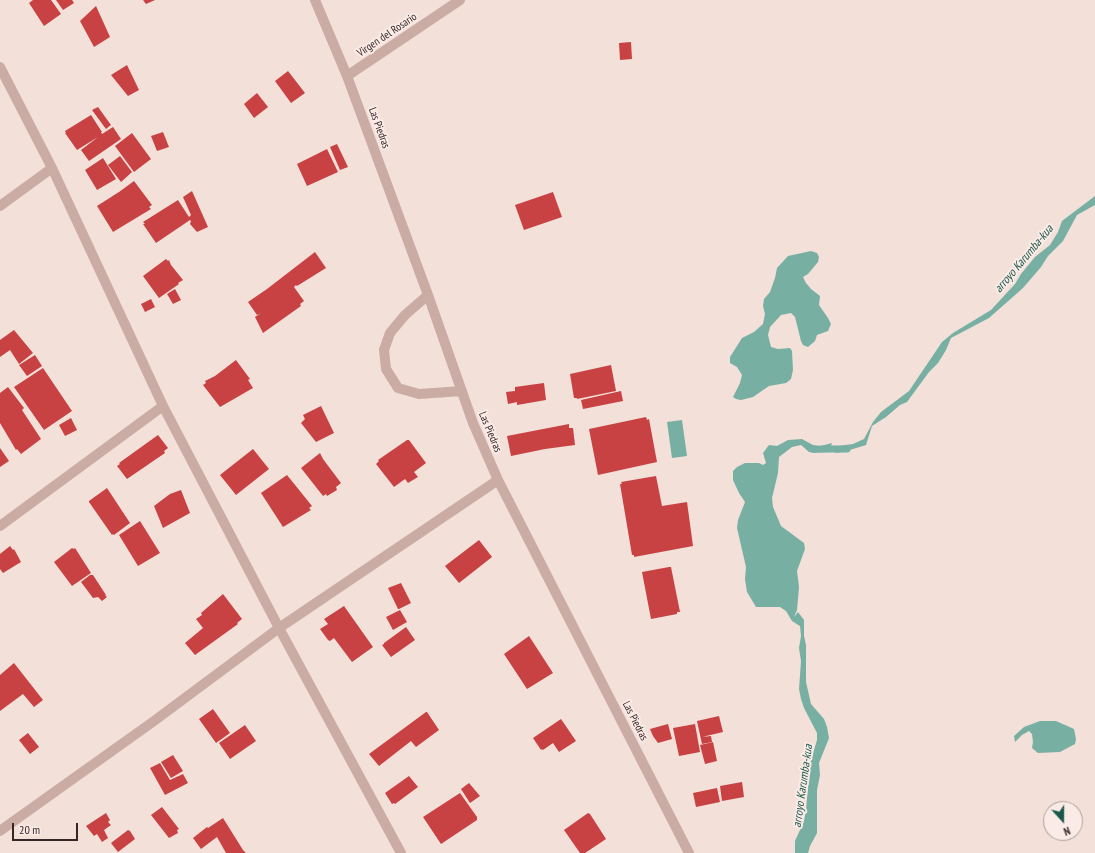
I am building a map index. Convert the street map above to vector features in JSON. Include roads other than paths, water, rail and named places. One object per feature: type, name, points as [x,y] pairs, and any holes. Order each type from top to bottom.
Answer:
[{"type":"street","name":"Las Piedras","points":[[315,0],[347,76],[428,295],[472,423],[498,480],[689,853]]},
{"type":"street","name":"Virgen del Rosario","points":[[347,76],[460,0]]},
{"type":"street","points":[[0,67],[52,168],[163,406],[279,628],[401,853]]},
{"type":"street","points":[[0,206],[52,168]]},
{"type":"street","points":[[428,295],[405,315],[390,333],[384,350],[386,369],[398,388],[419,394],[462,391]]},
{"type":"street","points":[[0,526],[163,406]]},
{"type":"street","points":[[0,831],[154,721],[279,628],[498,480]]},
{"type":"water","points":[[1095,196],[1095,205],[1077,215],[1063,241],[1048,256],[1041,267],[1023,288],[989,318],[951,338],[938,363],[929,372],[907,402],[900,405],[872,426],[866,445],[835,453],[838,446],[853,444],[864,439],[873,422],[881,412],[909,391],[942,342],[953,333],[991,310],[1015,284],[1035,257],[1050,245],[1058,232],[1062,221]]},
{"type":"water","points":[[811,251],[817,253],[819,257],[818,262],[808,274],[803,277],[811,289],[820,296],[819,305],[831,324],[828,331],[817,335],[815,341],[808,347],[803,345],[801,341],[795,317],[791,313],[781,315],[770,327],[768,335],[771,347],[778,349],[790,348],[792,351],[793,370],[791,379],[786,383],[769,386],[753,397],[741,400],[736,399],[733,397],[742,375],[737,367],[730,363],[730,357],[742,338],[754,332],[763,324],[765,314],[763,306],[764,299],[770,292],[777,268],[788,256]]},
{"type":"water","points":[[682,420],[687,456],[672,458],[667,422]]},
{"type":"water","points":[[802,439],[813,445],[821,446],[832,443],[829,452],[809,452],[801,445],[792,447],[779,457],[778,473],[772,498],[773,507],[781,526],[804,543],[805,549],[797,571],[799,587],[797,610],[794,617],[798,612],[804,620],[806,682],[811,704],[824,719],[829,738],[819,763],[820,775],[817,790],[817,833],[808,853],[795,853],[795,841],[804,821],[806,810],[808,786],[807,774],[817,740],[817,733],[804,708],[799,689],[801,661],[799,648],[801,636],[800,626],[792,621],[786,611],[780,607],[756,607],[747,592],[745,579],[746,567],[737,528],[738,520],[745,502],[733,480],[733,471],[745,463],[759,463],[763,465],[766,463],[763,453],[769,445],[777,446],[788,440]]},
{"type":"water","points":[[1040,721],[1056,721],[1074,729],[1076,739],[1075,744],[1060,752],[1038,753],[1032,748],[1032,734],[1029,731],[1015,742],[1014,736],[1024,727]]},
{"type":"waterway","name":"arroyo Karumba-kua","points":[[821,449],[847,449]]}]
